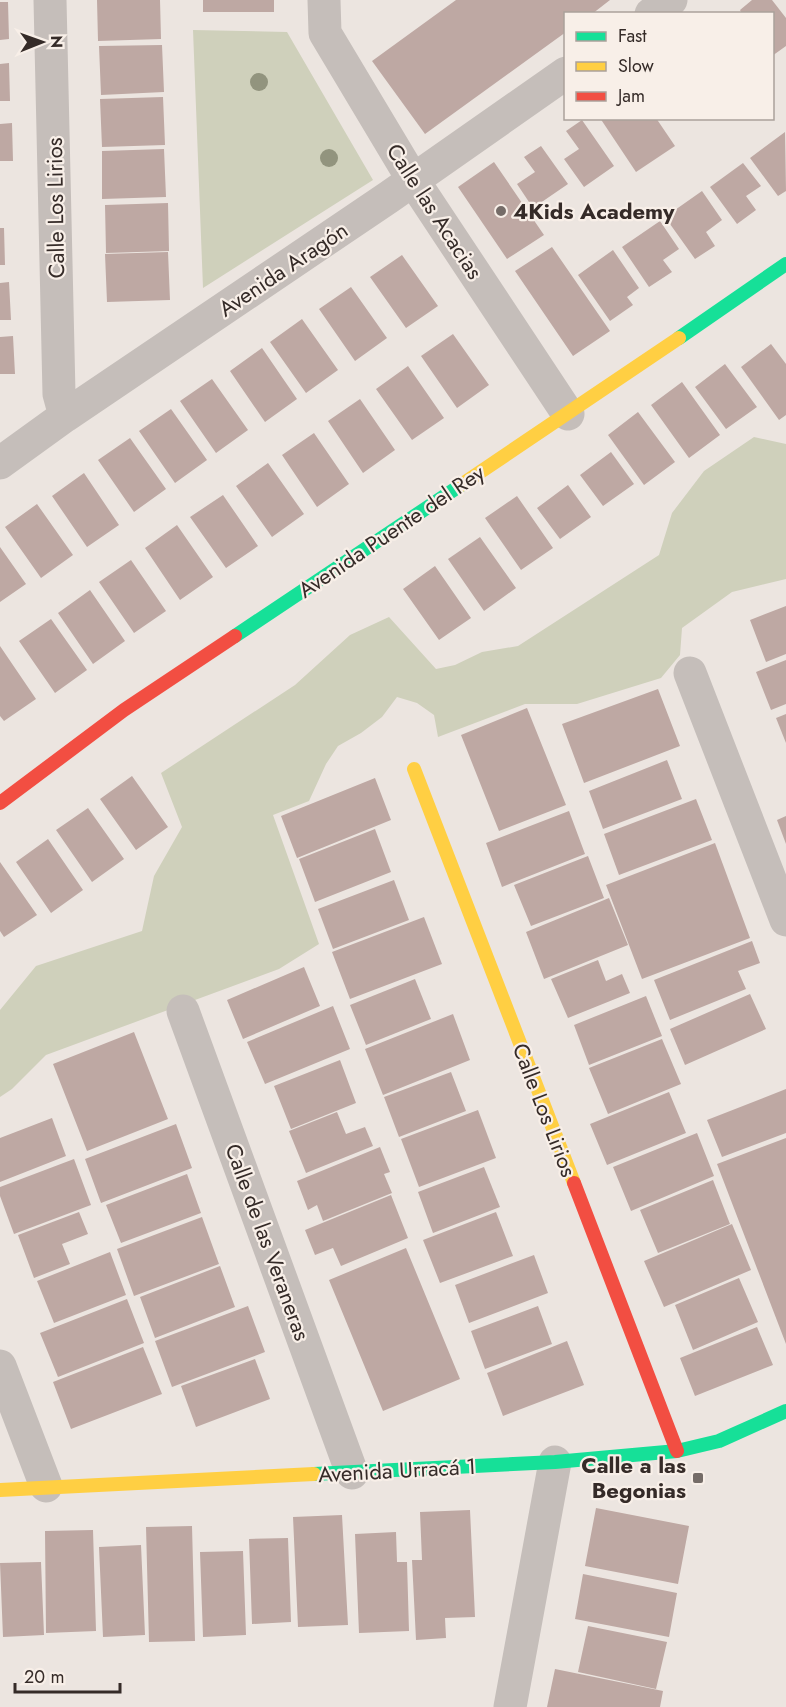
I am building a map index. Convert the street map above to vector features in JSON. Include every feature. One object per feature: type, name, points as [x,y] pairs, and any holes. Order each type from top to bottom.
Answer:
[{"type":"street","name":"Calle Los Lirios","points":[[50,0],[59,394],[65,416]]},
{"type":"street","name":"Calle las Acacias","points":[[324,0],[325,33],[413,180],[567,414]]},
{"type":"street","points":[[654,12],[671,0]]},
{"type":"street","name":"Avenida Aragón","points":[[0,463],[65,416],[413,180],[564,74]]},
{"type":"street","name":"Avenida Puente del Rey","points":[[0,803],[124,710],[567,414],[786,264]]},
{"type":"street","points":[[690,673],[786,920]]},
{"type":"street","name":"Calle Los Lirios","points":[[414,769],[677,1451]]},
{"type":"street","name":"Calle de las Veraneras","points":[[183,1011],[352,1473]]},
{"type":"street","points":[[0,1366],[46,1486]]},
{"type":"street","name":"Avenida Urracá 1","points":[[0,1490],[555,1462],[677,1451],[719,1441],[786,1411]]},
{"type":"street","points":[[510,1707],[555,1462]]},
{"type":"green space","points":[[193,30],[287,32],[373,180],[203,288]]},
{"type":"green space","points":[[754,437],[786,444],[786,579],[732,592],[682,628],[680,655],[661,678],[577,704],[525,704],[438,737],[434,715],[417,703],[397,697],[382,717],[361,733],[338,746],[326,764],[309,801],[273,815],[319,944],[279,969],[46,1055],[12,1089],[0,1097],[0,1010],[36,966],[142,931],[154,876],[182,827],[161,773],[295,685],[350,635],[389,617],[436,669],[455,665],[482,652],[518,646],[659,555],[672,513],[704,471]]},
{"type":"building","points":[[97,0],[160,0],[161,39],[98,41]]},
{"type":"building","points":[[203,0],[274,0],[274,12],[203,12]]},
{"type":"building","points":[[456,0],[610,0],[595,12],[564,12],[564,33],[425,134],[372,61]]},
{"type":"building","points":[[752,0],[772,0],[786,18],[786,46],[774,55],[774,12],[741,12],[740,10]]},
{"type":"building","points":[[0,2],[8,2],[9,39],[0,40]]},
{"type":"building","points":[[162,45],[164,92],[101,95],[99,46]]},
{"type":"building","points":[[9,63],[10,101],[0,101],[0,64]]},
{"type":"building","points":[[163,97],[165,145],[102,147],[100,99]]},
{"type":"building","points":[[582,120],[614,166],[584,187],[564,159],[579,149],[566,131]]},
{"type":"building","points":[[601,120],[657,120],[675,146],[636,172]]},
{"type":"building","points":[[12,123],[13,161],[0,161],[0,124]]},
{"type":"building","points":[[785,132],[786,191],[778,196],[750,158]]},
{"type":"building","points":[[541,146],[568,184],[533,208],[517,184],[535,172],[524,157]]},
{"type":"building","points":[[164,149],[166,197],[102,199],[102,151]]},
{"type":"building","name":"4Kids Academy","points":[[494,162],[544,235],[507,259],[458,187]]},
{"type":"building","points":[[743,163],[761,186],[746,196],[756,210],[737,224],[710,187]]},
{"type":"building","points":[[702,191],[722,220],[706,232],[715,246],[695,259],[665,217]]},
{"type":"building","points":[[168,203],[169,251],[106,253],[105,205]]},
{"type":"building","points":[[660,221],[679,249],[663,260],[672,272],[649,287],[622,247]]},
{"type":"building","points":[[0,228],[4,228],[5,265],[0,265]]},
{"type":"building","points":[[552,247],[610,331],[573,356],[515,271]]},
{"type":"building","points":[[613,250],[639,288],[627,297],[633,305],[610,321],[578,275]]},
{"type":"building","points":[[168,252],[170,300],[107,302],[105,254]]},
{"type":"building","points":[[402,255],[438,306],[406,328],[370,277]]},
{"type":"building","points":[[9,282],[11,320],[0,320],[0,283]]},
{"type":"building","points":[[351,287],[387,338],[355,361],[319,309]]},
{"type":"building","points":[[302,319],[338,370],[306,393],[270,342]]},
{"type":"building","points":[[453,334],[489,385],[457,408],[421,356]]},
{"type":"building","points":[[13,336],[15,374],[0,374],[0,337]]},
{"type":"building","points":[[771,344],[786,364],[786,415],[779,420],[741,367]]},
{"type":"building","points":[[262,348],[297,399],[265,422],[230,371]]},
{"type":"building","points":[[725,364],[757,407],[726,429],[695,387]]},
{"type":"building","points":[[408,366],[444,418],[412,440],[376,389]]},
{"type":"building","points":[[212,379],[248,430],[216,453],[180,401]]},
{"type":"building","points":[[682,382],[720,435],[689,458],[651,405]]},
{"type":"building","points":[[360,399],[395,450],[363,473],[328,421]]},
{"type":"building","points":[[171,409],[207,460],[175,483],[139,431]]},
{"type":"building","points":[[638,412],[675,462],[644,485],[608,435]]},
{"type":"building","points":[[314,433],[349,484],[317,507],[282,455]]},
{"type":"building","points":[[130,438],[166,489],[134,512],[98,460]]},
{"type":"building","points":[[611,452],[634,484],[603,506],[580,475]]},
{"type":"building","points":[[268,463],[304,514],[272,537],[236,486]]},
{"type":"building","points":[[84,473],[119,525],[87,547],[52,496]]},
{"type":"building","points":[[568,485],[591,517],[560,539],[537,508]]},
{"type":"building","points":[[223,495],[258,546],[226,568],[190,517]]},
{"type":"building","points":[[517,496],[553,548],[521,570],[485,518]]},
{"type":"building","points":[[37,504],[73,555],[41,578],[5,527]]},
{"type":"building","points":[[177,525],[213,577],[180,600],[145,548]]},
{"type":"building","points":[[480,537],[516,588],[484,611],[448,559]]},
{"type":"building","points":[[0,547],[26,584],[0,602]]},
{"type":"building","points":[[131,560],[166,611],[134,633],[99,582]]},
{"type":"building","points":[[435,566],[471,618],[439,640],[403,589]]},
{"type":"building","points":[[90,590],[125,641],[93,664],[58,613]]},
{"type":"building","points":[[786,606],[786,654],[766,662],[750,620]]},
{"type":"building","points":[[51,619],[87,670],[55,693],[19,641]]},
{"type":"building","points":[[0,646],[36,699],[4,721],[0,716]]},
{"type":"building","points":[[786,660],[786,704],[771,710],[756,672]]},
{"type":"building","points":[[658,689],[680,746],[584,783],[562,724]]},
{"type":"building","points":[[527,708],[566,805],[499,831],[461,735]]},
{"type":"building","points":[[786,714],[786,743],[776,718]]},
{"type":"building","points":[[667,760],[682,799],[603,829],[589,791]]},
{"type":"building","points":[[132,776],[168,827],[136,850],[100,799]]},
{"type":"building","points":[[375,778],[391,820],[297,858],[281,816]]},
{"type":"building","points":[[696,799],[712,840],[619,875],[604,834]]},
{"type":"building","points":[[88,808],[124,859],[92,882],[56,830]]},
{"type":"building","points":[[569,811],[585,854],[502,887],[486,843]]},
{"type":"building","points":[[786,816],[786,844],[777,820]]},
{"type":"building","points":[[375,829],[391,872],[315,902],[299,859]]},
{"type":"building","points":[[48,839],[83,890],[51,913],[16,862]]},
{"type":"building","points":[[715,843],[750,938],[642,979],[606,885]]},
{"type":"building","points":[[588,856],[604,898],[531,926],[514,885]]},
{"type":"building","points":[[0,862],[37,915],[4,937],[0,931]]},
{"type":"building","points":[[394,880],[409,920],[333,949],[318,909]]},
{"type":"building","points":[[609,898],[628,945],[544,979],[526,932]]},
{"type":"building","points":[[424,917],[442,964],[350,999],[332,952]]},
{"type":"building","points":[[752,941],[760,963],[738,971],[746,989],[670,1020],[654,980]]},
{"type":"building","points":[[598,960],[606,981],[622,974],[630,993],[568,1018],[551,979]]},
{"type":"building","points":[[304,967],[320,1006],[243,1039],[227,1000]]},
{"type":"building","points":[[415,979],[431,1019],[366,1045],[350,1005]]},
{"type":"building","points":[[750,994],[766,1029],[685,1065],[670,1029]]},
{"type":"building","points":[[646,996],[662,1036],[589,1065],[574,1025]]},
{"type":"building","points":[[333,1006],[350,1049],[265,1084],[247,1042]]},
{"type":"building","points":[[453,1014],[470,1060],[383,1095],[365,1049]]},
{"type":"building","points":[[134,1032],[168,1119],[87,1151],[53,1064]]},
{"type":"building","points":[[662,1039],[681,1084],[608,1114],[589,1068]]},
{"type":"building","points":[[340,1060],[356,1103],[291,1129],[274,1086]]},
{"type":"building","points":[[451,1072],[466,1111],[399,1137],[384,1097]]},
{"type":"building","points":[[786,1089],[786,1133],[722,1157],[707,1120]]},
{"type":"building","points":[[669,1092],[686,1133],[607,1165],[590,1124]]},
{"type":"building","points":[[478,1110],[496,1158],[419,1187],[401,1139]]},
{"type":"building","points":[[337,1112],[346,1134],[365,1127],[373,1146],[306,1173],[289,1131]]},
{"type":"building","points":[[52,1118],[66,1156],[0,1182],[0,1138]]},
{"type":"building","points":[[176,1124],[192,1168],[101,1203],[85,1159]]},
{"type":"building","points":[[697,1133],[714,1176],[631,1211],[613,1167]]},
{"type":"building","points":[[786,1138],[786,1344],[717,1164]]},
{"type":"building","points":[[380,1147],[390,1172],[384,1174],[392,1193],[323,1221],[317,1205],[308,1210],[297,1181]]},
{"type":"building","points":[[74,1159],[91,1205],[14,1234],[0,1196],[0,1187]]},
{"type":"building","points":[[484,1167],[500,1207],[433,1233],[418,1192]]},
{"type":"building","points":[[187,1174],[201,1213],[121,1243],[106,1205]]},
{"type":"building","points":[[713,1180],[730,1224],[658,1253],[640,1210]]},
{"type":"building","points":[[391,1195],[408,1238],[341,1266],[333,1248],[315,1255],[305,1230]]},
{"type":"building","points":[[79,1212],[88,1234],[62,1244],[70,1264],[34,1278],[18,1235]]},
{"type":"building","points":[[496,1212],[513,1256],[440,1283],[423,1240]]},
{"type":"building","points":[[202,1217],[219,1264],[134,1296],[117,1249]]},
{"type":"building","points":[[732,1224],[751,1270],[664,1307],[644,1261]]},
{"type":"building","points":[[406,1248],[460,1379],[383,1411],[329,1280]]},
{"type":"building","points":[[110,1252],[126,1295],[54,1323],[37,1281]]},
{"type":"building","points":[[534,1255],[548,1293],[469,1323],[455,1285]]},
{"type":"building","points":[[220,1266],[235,1307],[155,1338],[140,1297]]},
{"type":"building","points":[[739,1278],[758,1322],[693,1350],[675,1305]]},
{"type":"building","points":[[127,1299],[144,1343],[58,1377],[40,1333]]},
{"type":"building","points":[[248,1306],[265,1352],[172,1387],[155,1341]]},
{"type":"building","points":[[538,1306],[552,1344],[485,1369],[471,1331]]},
{"type":"building","points":[[757,1327],[773,1365],[695,1396],[680,1358]]},
{"type":"building","points":[[567,1341],[584,1385],[503,1416],[487,1373]]},
{"type":"building","points":[[143,1347],[162,1394],[71,1429],[53,1382]]},
{"type":"building","points":[[255,1359],[270,1399],[196,1427],[181,1386]]},
{"type":"building","points":[[596,1508],[689,1526],[678,1584],[585,1566]]},
{"type":"building","points":[[470,1510],[475,1617],[445,1618],[446,1638],[416,1640],[412,1560],[422,1560],[420,1512]]},
{"type":"building","points":[[342,1515],[348,1625],[298,1627],[293,1517]]},
{"type":"building","points":[[192,1526],[195,1641],[149,1642],[146,1527]]},
{"type":"building","points":[[93,1530],[96,1631],[46,1633],[45,1531]]},
{"type":"building","points":[[396,1532],[397,1562],[407,1562],[409,1631],[359,1633],[355,1534]]},
{"type":"building","points":[[288,1538],[291,1622],[252,1624],[249,1539]]},
{"type":"building","points":[[141,1545],[145,1635],[103,1637],[99,1547]]},
{"type":"building","points":[[243,1551],[246,1635],[203,1637],[200,1552]]},
{"type":"building","points":[[41,1562],[44,1635],[3,1637],[0,1563]]},
{"type":"building","points":[[583,1574],[677,1593],[669,1637],[575,1619]]},
{"type":"building","points":[[588,1626],[667,1642],[656,1689],[578,1672]]},
{"type":"building","points":[[555,1669],[663,1691],[660,1707],[547,1707]]},
{"type":"traffic: fast","points":[[679,338],[786,264]]},
{"type":"traffic: fast","points":[[235,636],[461,485]]},
{"type":"traffic: fast","points":[[314,1474],[555,1462],[677,1451],[719,1441],[786,1411]]},
{"type":"traffic: slow","points":[[461,485],[679,338]]},
{"type":"traffic: slow","points":[[414,769],[574,1183]]},
{"type":"traffic: slow","points":[[0,1490],[314,1474]]},
{"type":"traffic: jam","points":[[0,803],[124,710],[235,636]]},
{"type":"traffic: jam","points":[[574,1183],[677,1451]]},
{"type":"place","name":"4Kids Academy","points":[[501,211]]},
{"type":"place","name":"Calle a las Begonias","points":[[698,1478]]}]
